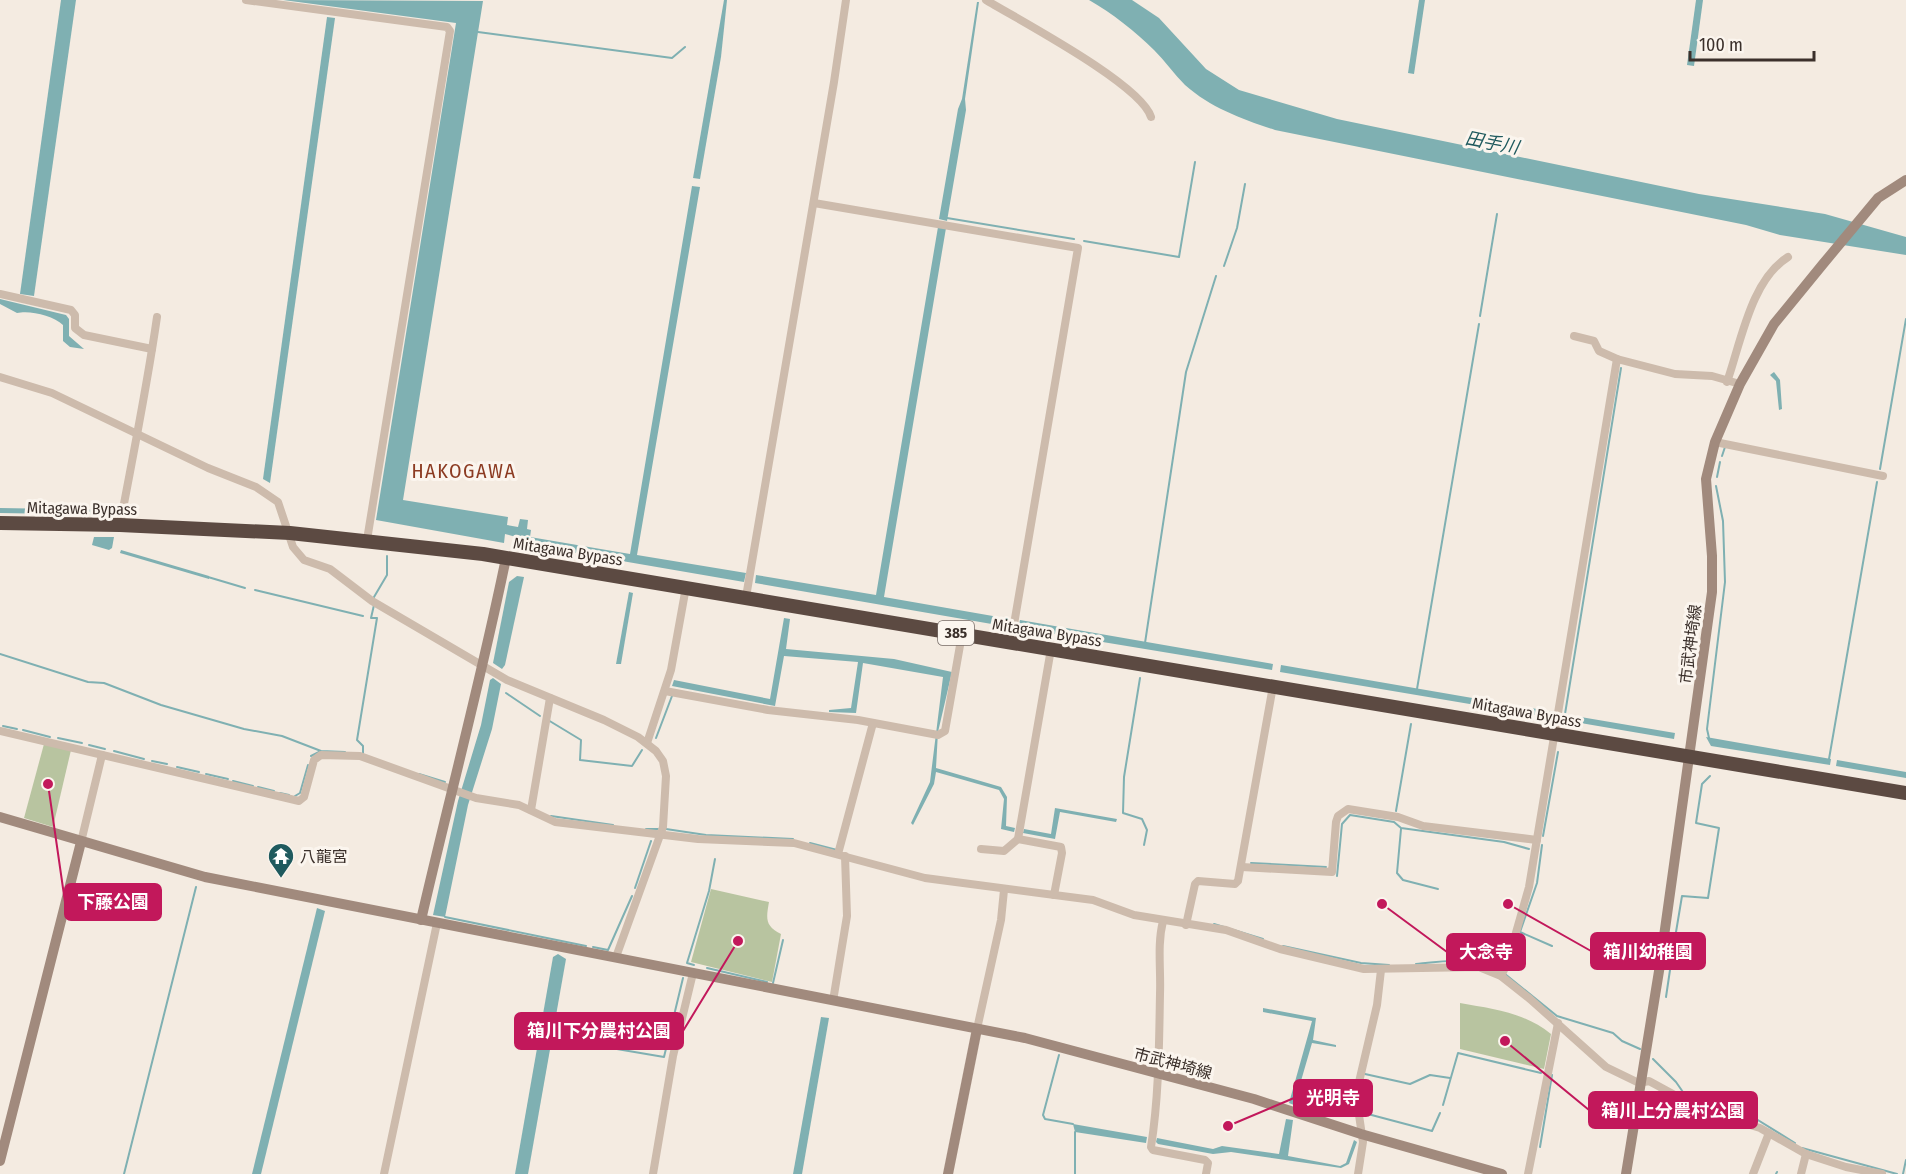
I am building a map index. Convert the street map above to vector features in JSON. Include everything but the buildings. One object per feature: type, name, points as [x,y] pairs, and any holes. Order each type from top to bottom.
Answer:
[{"type":"highway","name":"Mitagawa Bypass","points":[[0,523],[120,525],[290,533],[368,540],[506,558],[1906,793]]},
{"type":"main road","name":"市武神埼線","points":[[1626,1174],[1660,965],[1712,592],[1712,556],[1706,479],[1715,442],[1740,384],[1774,324],[1878,198],[1906,180]]},
{"type":"main road","points":[[421,920],[484,667],[506,558]]},
{"type":"main road","name":"市武神埼線","points":[[0,817],[205,877],[1069,1049],[1158,1075],[1254,1099],[1361,1134],[1502,1174]]},
{"type":"main road","points":[[0,1161],[81,842]]},
{"type":"main road","points":[[948,1174],[977,1029]]},
{"type":"street","points":[[246,0],[447,27],[450,31],[368,540]]},
{"type":"street","points":[[747,597],[846,0]]},
{"type":"street","points":[[986,0],[1099,68],[1136,96],[1149,109],[1151,117]]},
{"type":"street","points":[[814,202],[1078,248],[1011,642]]},
{"type":"street","points":[[1727,382],[1760,287],[1773,266],[1788,257]]},
{"type":"street","points":[[0,294],[71,310],[75,315],[75,328],[84,335],[152,349]]},
{"type":"street","points":[[120,525],[157,317]]},
{"type":"street","points":[[1574,336],[1594,341],[1599,351],[1617,359],[1675,374],[1712,376],[1740,384]]},
{"type":"street","points":[[1503,973],[1529,887],[1617,359]]},
{"type":"street","points":[[0,377],[34,386],[271,495],[278,502],[297,555],[304,560],[330,568],[372,601],[484,667],[604,720],[646,743],[663,761],[666,776],[661,834],[616,957]]},
{"type":"street","points":[[1715,442],[1883,476]]},
{"type":"street","points":[[646,743],[665,691],[686,587]]},
{"type":"street","points":[[665,691],[768,710],[873,723],[936,735],[945,730],[962,634]]},
{"type":"street","points":[[981,849],[1004,851],[1018,839],[1051,649]]},
{"type":"street","points":[[1187,921],[1195,884],[1198,881],[1235,884],[1242,867],[1273,686]]},
{"type":"street","points":[[531,810],[550,698]]},
{"type":"street","points":[[833,1001],[847,916],[841,853],[873,723]]},
{"type":"street","points":[[0,731],[299,801],[304,797],[314,760],[328,754],[360,756],[474,797],[531,810],[555,822],[698,839],[794,843],[841,853],[891,871],[1004,890],[1055,892],[1093,900],[1134,915],[1163,921],[1187,921],[1226,930],[1280,949],[1382,970],[1454,965],[1479,967],[1503,973],[1606,1067],[1639,1083],[1649,1081],[1704,1111],[1747,1123],[1769,1133],[1790,1147],[1845,1170],[1882,1174]]},
{"type":"street","points":[[81,842],[102,755]]},
{"type":"street","points":[[1242,867],[1332,872],[1336,822],[1338,816],[1348,809],[1398,817],[1424,826],[1537,840]]},
{"type":"street","points":[[1018,839],[1060,847],[1062,853],[1055,892]]},
{"type":"street","points":[[977,1029],[1001,920],[1004,890]]},
{"type":"street","points":[[1163,921],[1159,938],[1158,1075],[1153,1150],[1205,1160],[1208,1163],[1206,1174]]},
{"type":"street","points":[[384,1174],[437,923]]},
{"type":"street","points":[[1358,1174],[1363,1142],[1356,1095],[1377,1005],[1382,970]]},
{"type":"street","points":[[653,1174],[673,1056],[693,973]]},
{"type":"street","points":[[1528,1174],[1558,1023]]},
{"type":"street","points":[[1753,1174],[1769,1133]]},
{"type":"street","points":[[1801,1174],[1806,1154]]},
{"type":"green space","points":[[44,744],[71,750],[53,827],[24,818]]},
{"type":"green space","points":[[711,889],[769,902],[767,913],[769,925],[781,934],[772,982],[691,962]]},
{"type":"green space","points":[[1460,1003],[1519,1016],[1551,1034],[1544,1069],[1460,1049]]},
{"type":"water","points":[[61,0],[76,0],[34,296],[20,294]]},
{"type":"water","points":[[283,0],[483,1],[403,500],[508,517],[507,525],[518,527],[520,519],[528,520],[527,529],[531,530],[530,537],[630,554],[692,186],[700,187],[637,555],[746,573],[744,582],[529,545],[528,549],[515,546],[516,537],[505,534],[504,543],[376,520],[456,23]]},
{"type":"water","points":[[724,0],[727,0],[721,57],[700,179],[693,178]]},
{"type":"water","points":[[1089,0],[1132,0],[1159,18],[1206,69],[1239,90],[1337,119],[1699,194],[1825,214],[1906,237],[1906,255],[1780,235],[1746,225],[1275,130],[1227,112],[1205,100],[1185,85],[1139,36]]},
{"type":"water","points":[[1419,0],[1425,0],[1414,74],[1408,73]]},
{"type":"water","points":[[1696,0],[1703,0],[1694,66],[1687,65]]},
{"type":"water","points":[[977,2],[979,2],[965,99],[966,110],[947,221],[939,219],[958,109],[962,99]]},
{"type":"water","points":[[327,17],[335,18],[270,483],[263,479]]},
{"type":"water","points":[[938,227],[946,228],[884,597],[1010,619],[1009,627],[755,583],[756,575],[876,595]]},
{"type":"water","points":[[0,299],[66,315],[69,319],[69,336],[84,349],[70,347],[63,341],[63,325],[59,321],[41,314],[17,313],[0,304]]},
{"type":"water","points":[[1774,372],[1780,380],[1782,409],[1779,410],[1776,381],[1770,375]]},
{"type":"water","points":[[0,508],[117,510],[117,515],[0,513]]},
{"type":"water","points":[[94,537],[114,537],[112,548],[109,550],[92,545]]},
{"type":"water","points":[[121,550],[209,576],[209,579],[120,553]]},
{"type":"water","points":[[517,576],[524,577],[505,665],[502,669],[493,663],[509,582]]},
{"type":"water","points":[[629,592],[633,593],[621,664],[616,664]]},
{"type":"water","points":[[784,618],[790,619],[786,649],[894,659],[952,672],[938,732],[936,768],[1001,787],[1007,797],[1006,826],[1015,828],[1014,832],[1001,829],[1004,799],[999,790],[936,772],[934,784],[913,825],[911,823],[930,782],[943,677],[863,663],[856,713],[829,712],[829,710],[851,708],[858,662],[784,656],[775,706],[672,686],[674,680],[770,699]]},
{"type":"water","points":[[1020,620],[1273,664],[1272,670],[1018,628]]},
{"type":"water","points":[[1281,665],[1554,712],[1553,718],[1280,672]]},
{"type":"water","points":[[493,678],[501,684],[492,729],[468,805],[445,917],[433,915],[458,801],[481,725],[490,680]]},
{"type":"water","points":[[1563,714],[1675,733],[1674,739],[1563,720]]},
{"type":"water","points":[[1706,737],[1831,759],[1830,765],[1711,746]]},
{"type":"water","points":[[1837,760],[1906,772],[1906,778],[1836,766]]},
{"type":"water","points":[[1055,808],[1117,819],[1116,822],[1060,812],[1055,839],[1023,833],[1024,829],[1051,834]]},
{"type":"water","points":[[317,908],[325,911],[261,1174],[252,1174]]},
{"type":"water","points":[[558,954],[566,959],[528,1174],[515,1174],[553,957]]},
{"type":"water","points":[[1263,1008],[1316,1018],[1313,1040],[1336,1045],[1336,1047],[1312,1043],[1294,1105],[1289,1103],[1312,1021],[1263,1012]]},
{"type":"water","points":[[821,1017],[829,1018],[802,1174],[793,1174]]},
{"type":"water","points":[[1286,1119],[1293,1120],[1288,1156],[1340,1166],[1346,1163],[1354,1140],[1357,1142],[1349,1164],[1341,1168],[1231,1152],[1213,1154],[1156,1142],[1157,1138],[1213,1149],[1222,1146],[1279,1154]]},
{"type":"water","points":[[1073,1124],[1147,1137],[1146,1143],[1075,1132]]},
{"type":"waterway","points":[[478,32],[672,58],[685,47]]},
{"type":"waterway","points":[[1084,241],[1179,257],[1195,162]]},
{"type":"waterway","points":[[1224,266],[1237,228],[1245,184]]},
{"type":"waterway","points":[[1480,316],[1497,214]]},
{"type":"waterway","points":[[947,218],[1074,239]]},
{"type":"waterway","points":[[1145,643],[1186,372],[1216,276]]},
{"type":"waterway","points":[[1880,469],[1906,319]]},
{"type":"waterway","points":[[1417,689],[1479,324]]},
{"type":"waterway","points":[[1565,714],[1621,368]]},
{"type":"waterway","points":[[1722,456],[1725,447]]},
{"type":"waterway","points":[[1717,477],[1720,462]]},
{"type":"waterway","points":[[1829,759],[1877,482]]},
{"type":"waterway","points":[[1709,738],[1707,729],[1725,582],[1723,521],[1716,486]]},
{"type":"waterway","points":[[374,597],[387,575],[387,556]]},
{"type":"waterway","points":[[208,577],[245,588]]},
{"type":"waterway","points":[[255,590],[363,616]]},
{"type":"waterway","points":[[363,753],[363,746],[357,740],[377,618],[371,618],[374,605]]},
{"type":"waterway","points":[[0,654],[88,682],[104,683],[161,705],[244,729],[282,736],[321,751],[345,752]]},
{"type":"waterway","points":[[1140,678],[1124,777],[1123,813],[1142,819],[1147,830],[1144,845]]},
{"type":"waterway","points":[[506,693],[540,716]]},
{"type":"waterway","points":[[656,738],[672,696]]},
{"type":"waterway","points":[[548,720],[581,740],[580,760],[632,766],[642,750]]},
{"type":"waterway","points":[[1396,811],[1411,724]]},
{"type":"waterway","points":[[3,726],[17,729]]},
{"type":"waterway","points":[[23,730],[50,737]]},
{"type":"waterway","points":[[58,738],[82,743]]},
{"type":"waterway","points":[[89,745],[105,749]]},
{"type":"waterway","points":[[114,751],[144,759]]},
{"type":"waterway","points":[[311,756],[319,752]]},
{"type":"waterway","points":[[1543,836],[1558,752]]},
{"type":"waterway","points":[[152,761],[167,764]]},
{"type":"waterway","points":[[295,796],[300,793],[308,765]]},
{"type":"waterway","points":[[177,767],[199,772]]},
{"type":"waterway","points":[[206,774],[228,779]]},
{"type":"waterway","points":[[419,774],[445,782]]},
{"type":"waterway","points":[[1671,962],[1682,896],[1708,898],[1719,828],[1696,823],[1702,784],[1710,776]]},
{"type":"waterway","points":[[233,781],[253,786]]},
{"type":"waterway","points":[[258,787],[274,791]]},
{"type":"waterway","points":[[280,793],[289,795]]},
{"type":"waterway","points":[[1337,876],[1342,824],[1350,815],[1394,822],[1401,828],[1504,842],[1529,849]]},
{"type":"waterway","points":[[551,816],[613,825]]},
{"type":"waterway","points":[[646,829],[658,829]]},
{"type":"waterway","points":[[666,829],[706,835],[793,839]]},
{"type":"waterway","points":[[1401,829],[1397,873],[1403,880],[1438,889]]},
{"type":"waterway","points":[[635,888],[651,841]]},
{"type":"waterway","points":[[810,843],[837,850]]},
{"type":"waterway","points":[[1542,845],[1537,883],[1520,932],[1552,946]]},
{"type":"waterway","points":[[694,965],[687,963],[709,891],[715,859]]},
{"type":"waterway","points":[[1251,863],[1326,867]]},
{"type":"waterway","points":[[124,1174],[196,887]]},
{"type":"waterway","points":[[593,947],[608,950],[632,896]]},
{"type":"waterway","points":[[445,917],[586,946]]},
{"type":"waterway","points":[[1214,924],[1263,939]]},
{"type":"waterway","points":[[773,983],[783,940]]},
{"type":"waterway","points":[[1283,946],[1361,963],[1389,965]]},
{"type":"waterway","points":[[1416,964],[1470,961],[1501,971]]},
{"type":"waterway","points":[[707,968],[767,982]]},
{"type":"waterway","points":[[1666,997],[1670,970]]},
{"type":"waterway","points":[[1505,974],[1557,1016],[1613,1033],[1622,1041],[1640,1049]]},
{"type":"waterway","points":[[552,1038],[664,1057],[683,978]]},
{"type":"waterway","points":[[1443,1105],[1458,1053],[1541,1073]]},
{"type":"waterway","points":[[1059,1055],[1043,1115],[1045,1119],[1073,1124]]},
{"type":"waterway","points":[[1653,1059],[1676,1082],[1685,1095],[1707,1108],[1753,1117],[1795,1143]]},
{"type":"waterway","points":[[1365,1074],[1410,1084],[1430,1075],[1450,1078]]},
{"type":"waterway","points":[[1540,1147],[1552,1075]]},
{"type":"waterway","points":[[1362,1083],[1364,1113]]},
{"type":"waterway","points":[[1362,1116],[1364,1113],[1432,1131],[1440,1113]]},
{"type":"waterway","points":[[1075,1132],[1075,1174]]},
{"type":"waterway","points":[[1802,1148],[1897,1174]]},
{"type":"waterway","points":[[1903,1174],[1906,1160]]},
{"type":"place","name":"下藤公園","points":[[48,784]]},
{"type":"place","name":"八龍宮","points":[[281,879]]},
{"type":"place","name":"大念寺","points":[[1382,904]]},
{"type":"place","name":"箱川幼稚園","points":[[1508,904]]},
{"type":"place","name":"箱川下分農村公園","points":[[738,941]]},
{"type":"place","name":"箱川上分農村公園","points":[[1505,1041]]},
{"type":"place","name":"光明寺","points":[[1228,1126]]},
{"type":"district","name":"HAKOGAWA","points":[[464,471]]},
{"type":"water label","name":"田手川","points":[[1492,143]]}]
